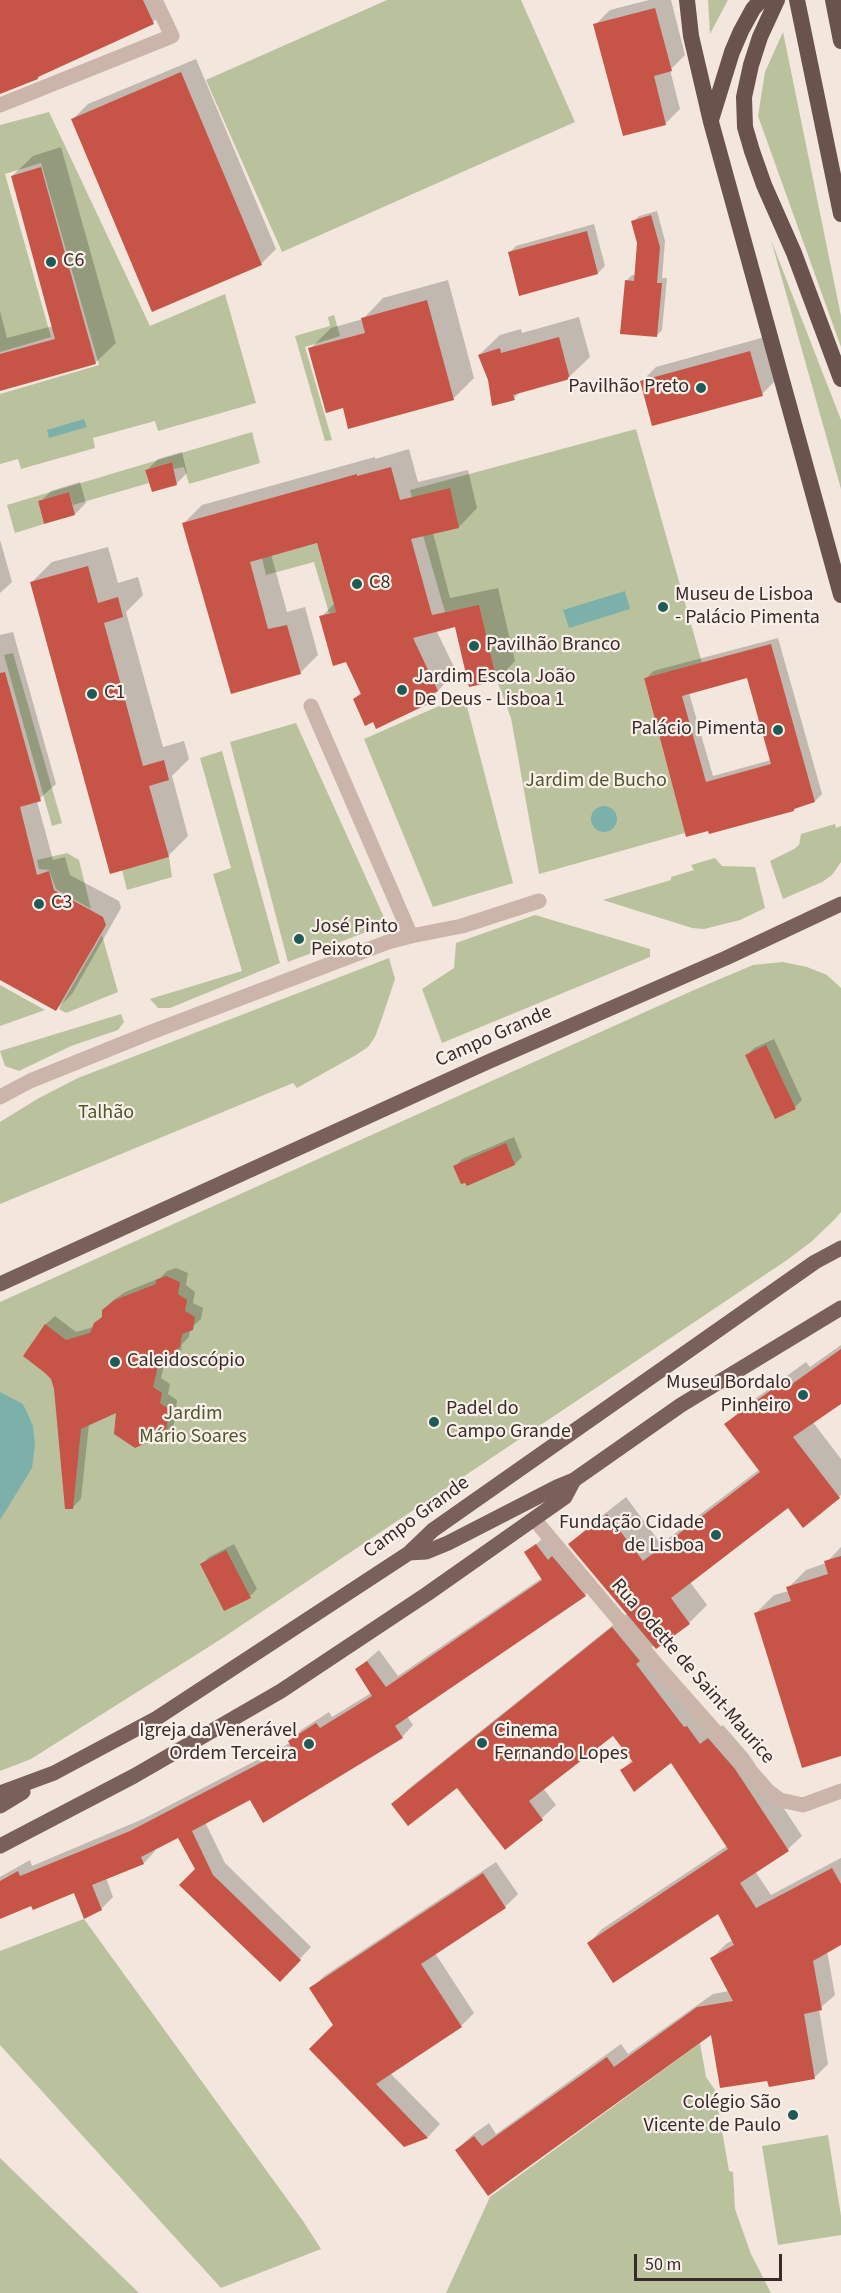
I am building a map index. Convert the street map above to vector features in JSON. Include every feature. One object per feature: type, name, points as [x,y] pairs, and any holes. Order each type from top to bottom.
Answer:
[{"type":"highway","points":[[687,0],[691,36],[711,122],[841,595]]},
{"type":"highway","points":[[711,122],[732,52],[753,9],[761,0]]},
{"type":"highway","points":[[777,0],[760,37],[752,65],[744,97],[745,127],[760,174],[794,253],[841,379]]},
{"type":"highway","points":[[797,0],[841,214]]},
{"type":"highway","points":[[833,0],[840,38]]},
{"type":"main road","name":"Campo Grande","points":[[0,1284],[490,1061],[726,958],[841,904]]},
{"type":"main road","name":"Campo Grande","points":[[0,1793],[54,1773],[157,1718],[409,1553],[434,1530],[815,1262],[841,1248]]},
{"type":"main road","points":[[409,1553],[426,1552],[448,1543],[574,1480],[715,1382],[841,1308]]},
{"type":"main road","points":[[0,1846],[134,1776],[281,1691],[435,1589],[565,1497],[574,1480]]},
{"type":"main road","points":[[0,1806],[54,1773]]},
{"type":"street","points":[[0,105],[172,36],[155,0]]},
{"type":"street","points":[[311,706],[411,936]]},
{"type":"street","points":[[0,1097],[30,1081],[170,1025],[411,936],[462,926],[539,901]]},
{"type":"street","name":"Rua Odette de Saint-Maurice","points":[[534,1519],[661,1671],[768,1791],[780,1800],[803,1805],[841,1791]]},
{"type":"green space","points":[[387,0],[521,0],[575,122],[282,252],[206,80]]},
{"type":"green space","points":[[708,0],[728,0],[710,34]]},
{"type":"green space","points":[[783,32],[841,316],[841,347],[758,116],[765,72]]},
{"type":"green space","points":[[49,112],[150,326],[225,294],[256,403],[158,431],[155,421],[93,438],[95,448],[21,469],[18,459],[0,464],[0,394],[99,365],[41,163],[5,174],[51,337],[0,352],[0,125]]},
{"type":"green space","points":[[771,240],[841,420],[841,489]]},
{"type":"green space","points":[[334,315],[340,336],[305,347],[332,440],[325,441],[295,336],[330,326],[328,317]]},
{"type":"green space","name":"Jardim de Bucho","points":[[636,429],[702,663],[644,678],[685,833],[539,874],[511,718],[497,681],[479,606],[445,612],[410,490]]},
{"type":"green space","points":[[252,432],[260,463],[189,484],[184,467],[174,469],[171,462],[145,470],[149,483],[73,505],[69,492],[38,501],[44,524],[15,533],[7,505]]},
{"type":"green space","points":[[317,543],[336,612],[329,613],[314,562],[266,575],[262,558]]},
{"type":"green space","points":[[13,653],[62,823],[52,826],[4,655]]},
{"type":"green space","points":[[464,695],[513,883],[433,907],[364,739]]},
{"type":"green space","points":[[296,723],[387,924],[288,962],[230,742]]},
{"type":"green space","points":[[222,751],[280,963],[170,1008],[158,1008],[150,999],[242,971],[213,874],[231,868],[200,758]]},
{"type":"green space","points":[[835,824],[836,828],[841,826],[841,862],[832,875],[822,882],[783,899],[770,861],[799,845],[801,834]]},
{"type":"green space","points":[[67,853],[79,860],[91,909],[56,889],[49,870],[39,869],[37,860]]},
{"type":"green space","points":[[169,857],[172,877],[127,890],[122,870]]},
{"type":"green space","points":[[715,858],[722,866],[755,867],[765,908],[740,920],[704,929],[692,928],[603,900],[671,880],[671,877],[694,870],[691,865]]},
{"type":"green space","points":[[535,915],[650,949],[650,957],[442,1043],[422,989],[454,968],[456,943]]},
{"type":"green space","points":[[102,935],[118,992],[66,1013],[59,1009]]},
{"type":"green space","name":"Talhão","points":[[389,958],[395,979],[382,1018],[375,1037],[368,1047],[356,1055],[297,1088],[293,1083],[0,1204],[0,1122],[78,1078]]},
{"type":"green space","name":"Jardim Mário Soares","points":[[783,962],[807,967],[827,975],[841,988],[841,1212],[835,1219],[811,1242],[787,1260],[218,1641],[31,1759],[0,1771],[0,1302],[694,990],[753,965]]},
{"type":"green space","points":[[0,985],[45,1010],[0,1026]]},
{"type":"green space","points":[[121,1014],[124,1022],[118,1030],[71,1046],[19,1071],[5,1066],[0,1051]]},
{"type":"green space","points":[[84,1919],[321,2249],[221,2288],[0,2045],[0,1951]]},
{"type":"green space","points":[[700,2043],[706,2077],[715,2090],[729,2171],[733,2172],[735,2209],[751,2254],[771,2293],[446,2293],[490,2197]]},
{"type":"green space","points":[[828,2135],[841,2216],[841,2235],[778,2245],[762,2146]]},
{"type":"green space","points":[[0,2158],[139,2293],[0,2293]]},
{"type":"water","points":[[84,419],[87,427],[49,438],[47,430]]},
{"type":"water","points":[[625,591],[630,609],[569,628],[563,610]]},
{"type":"water","points":[[604,806],[613,810],[617,819],[613,828],[604,832],[595,828],[591,819],[595,810]]},
{"type":"water","points":[[0,1392],[23,1404],[33,1426],[35,1445],[32,1468],[0,1520]]},
{"type":"building","points":[[0,0],[143,0],[154,24],[38,77],[38,79],[0,94]]},
{"type":"building","points":[[655,8],[672,71],[654,76],[666,125],[623,136],[593,24]]},
{"type":"building","points":[[181,72],[262,265],[152,312],[71,119]]},
{"type":"building","name":"C6","points":[[41,167],[96,364],[0,391],[0,354],[55,339],[11,176]]},
{"type":"building","points":[[651,215],[660,247],[657,283],[662,283],[657,337],[620,334],[625,280],[634,281],[637,243],[631,221]]},
{"type":"building","points":[[587,231],[598,274],[519,296],[508,252]]},
{"type":"building","points":[[427,300],[454,400],[348,429],[343,408],[326,413],[308,348],[365,333],[361,318]]},
{"type":"building","points":[[559,337],[570,379],[513,395],[515,400],[492,406],[488,380],[478,355],[500,348],[501,353]]},
{"type":"building","name":"Pavilhão Preto","points":[[750,351],[763,396],[652,426],[640,381]]},
{"type":"building","points":[[172,462],[177,485],[152,492],[145,470]]},
{"type":"building","name":"C8","points":[[391,467],[400,500],[450,488],[459,528],[411,539],[432,615],[479,605],[497,681],[469,687],[455,627],[413,638],[438,691],[425,697],[428,704],[376,729],[373,722],[365,726],[353,699],[361,694],[346,662],[333,666],[319,616],[336,612],[317,543],[250,562],[268,629],[287,625],[301,674],[231,694],[182,523],[357,474],[357,476]]},
{"type":"building","points":[[69,492],[75,515],[44,524],[38,501]]},
{"type":"building","name":"C1","points":[[88,566],[98,603],[118,597],[123,617],[104,623],[143,766],[164,760],[169,780],[149,786],[169,857],[110,874],[30,582]]},
{"type":"building","name":"Palácio Pimenta","points":[[771,644],[815,802],[794,809],[794,811],[709,834],[708,831],[686,837],[644,678]],"holes":[[[747,678],[771,764],[706,782],[682,696]]]},
{"type":"building","name":"C3","points":[[5,672],[41,801],[20,807],[37,875],[49,871],[54,890],[103,917],[106,925],[56,1011],[0,980],[0,673]]},
{"type":"building","points":[[766,1045],[796,1109],[775,1119],[745,1055]]},
{"type":"building","points":[[506,1143],[515,1165],[467,1186],[465,1183],[461,1184],[453,1166]]},
{"type":"building","name":"Caleidoscópio","points":[[166,1276],[180,1282],[178,1294],[187,1300],[185,1311],[195,1317],[193,1330],[182,1334],[180,1347],[174,1351],[173,1360],[158,1366],[153,1387],[162,1393],[160,1403],[169,1409],[166,1434],[135,1448],[114,1434],[116,1413],[81,1429],[73,1509],[65,1509],[54,1389],[51,1379],[23,1356],[45,1324],[66,1340],[90,1333],[94,1323],[102,1317],[102,1310],[115,1300],[156,1284],[156,1280]]},
{"type":"building","points":[[841,1349],[841,1404],[793,1437],[840,1498],[803,1528],[788,1508],[671,1598],[690,1624],[656,1649],[568,1544],[607,1514],[643,1561],[760,1472],[724,1424],[788,1378],[792,1384]]},
{"type":"building","points":[[536,1544],[548,1560],[552,1556],[586,1596],[395,1726],[403,1738],[263,1823],[250,1800],[192,1831],[213,1875],[301,1960],[280,1982],[179,1885],[195,1869],[178,1838],[141,1857],[144,1864],[92,1885],[102,1910],[84,1919],[74,1893],[33,1910],[31,1906],[0,1919],[0,1881],[18,1871],[20,1876],[130,1831],[291,1747],[288,1741],[316,1723],[320,1728],[372,1696],[355,1669],[367,1661],[386,1687],[542,1580],[524,1552]]},
{"type":"building","points":[[226,1550],[251,1598],[224,1611],[200,1564]]},
{"type":"building","points":[[841,1556],[841,1756],[802,1768],[754,1613],[791,1601],[786,1587],[828,1574],[824,1561]]},
{"type":"building","points":[[612,1627],[640,1661],[636,1664],[684,1727],[687,1726],[700,1744],[708,1738],[735,1769],[789,1851],[740,1883],[756,1908],[832,1868],[841,1884],[841,1945],[813,1961],[822,2010],[804,2014],[815,2079],[769,2087],[767,2081],[720,2088],[711,2035],[488,2196],[455,2150],[474,2136],[482,2146],[607,2057],[614,2067],[697,2007],[733,2001],[710,1958],[734,1945],[718,1914],[613,1983],[587,1943],[728,1849],[671,1763],[634,1792],[620,1770],[633,1762],[613,1736],[529,1801],[543,1820],[505,1850],[457,1788],[408,1826],[391,1804]]},
{"type":"building","points":[[483,1873],[506,1908],[421,1964],[462,2027],[376,2084],[428,2138],[404,2147],[309,2049],[333,2025],[309,1988]]},
{"type":"place","name":"C6","points":[[51,262]]},
{"type":"place","name":"Pavilhão Preto","points":[[701,388]]},
{"type":"place","name":"C8","points":[[357,584]]},
{"type":"place","name":"Museu de Lisboa - Palácio Pimenta","points":[[663,607]]},
{"type":"place","name":"Pavilhão Branco","points":[[474,646]]},
{"type":"place","name":"Jardim Escola João De Deus - Lisboa 1","points":[[402,690]]},
{"type":"place","name":"C1","points":[[92,694]]},
{"type":"place","name":"Palácio Pimenta","points":[[778,730]]},
{"type":"place","name":"C3","points":[[39,904]]},
{"type":"place","name":"José Pinto Peixoto","points":[[299,939]]},
{"type":"place","name":"Caleidoscópio","points":[[115,1362]]},
{"type":"place","name":"Museu Bordalo Pinheiro","points":[[803,1395]]},
{"type":"place","name":"Padel do Campo Grande","points":[[434,1422]]},
{"type":"place","name":"Fundação Cidade de Lisboa","points":[[716,1535]]},
{"type":"place","name":"Cinema Fernando Lopes","points":[[482,1743]]},
{"type":"place","name":"Igreja da Venerável Ordem Terceira","points":[[309,1744]]},
{"type":"place","name":"Colégio São Vicente de Paulo","points":[[793,2115]]}]
